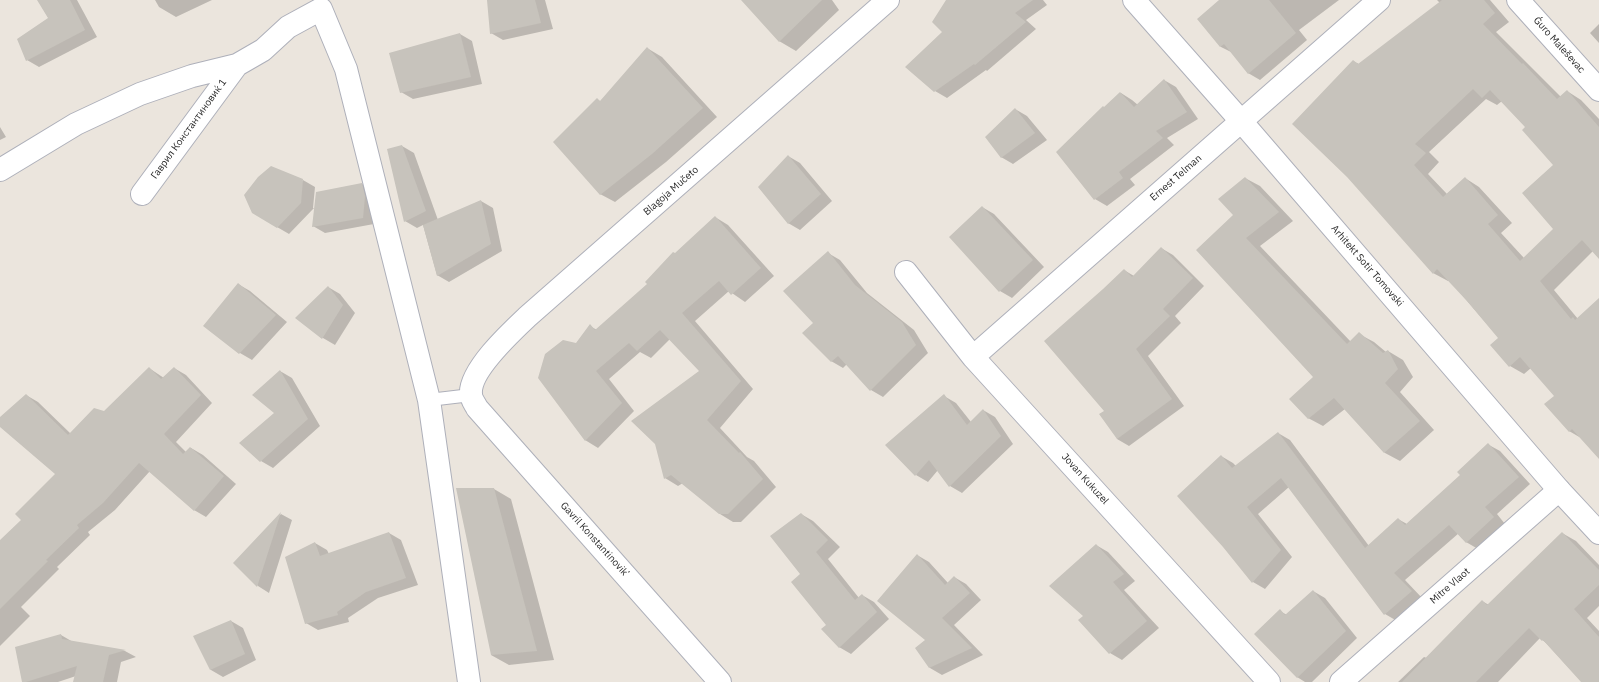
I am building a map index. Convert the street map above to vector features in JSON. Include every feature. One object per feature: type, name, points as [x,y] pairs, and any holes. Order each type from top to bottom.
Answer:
[{"type":"street","name":"Blagoja Mučeto","points":[[471,394],[474,381],[485,362],[496,348],[527,317],[888,0]]},
{"type":"street","name":"Arhitekt Sotir Tomovski","points":[[1134,0],[1241,121],[1559,490],[1599,533]]},
{"type":"street","name":"Ernest Telman","points":[[973,357],[1379,0]]},
{"type":"street","name":"Ǵuro Maleševac","points":[[1518,0],[1599,90]]},
{"type":"street","points":[[0,170],[76,124],[140,94],[192,76],[237,65],[263,50],[288,27],[322,4],[346,69],[429,400],[469,682]]},
{"type":"street","name":"Гаврил Константиновиќ 1","points":[[142,194],[237,65]]},
{"type":"street","name":"Jovan Kukuzel","points":[[906,272],[973,357],[1269,682]]},
{"type":"street","name":"Gavril Konstantinoviḱ","points":[[471,394],[477,408],[482,414],[720,682]]},
{"type":"street","name":"Mitre Vlaot","points":[[1341,682],[1559,490]]},
{"type":"lane","points":[[429,400],[471,394]]},
{"type":"building","points":[[37,0],[70,0],[85,30],[26,61],[17,39],[48,18]]},
{"type":"building","points":[[487,0],[535,0],[541,23],[490,34]]},
{"type":"building","points":[[741,0],[822,0],[779,42]]},
{"type":"building","points":[[946,0],[1033,0],[1015,13],[1026,22],[975,65],[974,64],[934,92],[905,67],[942,32],[932,22]]},
{"type":"building","points":[[1219,0],[1269,0],[1296,33],[1248,74],[1224,44],[1220,47],[1197,19]]},
{"type":"building","points":[[1442,0],[1484,0],[1495,13],[1483,24],[1557,99],[1567,90],[1599,127],[1599,259],[1582,240],[1540,281],[1571,319],[1573,317],[1575,320],[1599,298],[1599,459],[1572,429],[1569,432],[1544,404],[1554,396],[1520,357],[1509,367],[1490,345],[1498,338],[1467,301],[1437,269],[1433,274],[1347,177],[1292,124],[1353,60],[1358,64]],"holes":[[[1473,89],[1482,98],[1490,90],[1525,127],[1522,130],[1553,165],[1522,193],[1553,229],[1520,261],[1488,224],[1498,215],[1465,177],[1443,197],[1414,165],[1426,153],[1415,144]]]},
{"type":"building","points":[[460,33],[471,77],[400,93],[389,53]]},
{"type":"building","points":[[647,47],[703,108],[652,154],[600,195],[553,142],[597,98],[600,101]]},
{"type":"building","points":[[1164,79],[1187,112],[1156,131],[1163,138],[1119,172],[1123,178],[1094,200],[1056,152],[1103,106],[1104,107],[1120,92],[1134,107]]},
{"type":"building","points":[[1015,108],[1035,133],[1001,158],[985,137]]},
{"type":"building","points":[[402,145],[426,211],[404,222],[387,149]]},
{"type":"building","points":[[788,155],[821,194],[788,224],[758,187]]},
{"type":"building","points":[[271,166],[303,179],[301,203],[277,228],[252,213],[244,195],[258,177]]},
{"type":"building","points":[[1245,177],[1279,212],[1246,238],[1347,344],[1359,332],[1383,353],[1388,350],[1398,369],[1385,383],[1420,421],[1384,453],[1334,398],[1308,419],[1289,399],[1313,377],[1196,250],[1233,215],[1218,199]]},
{"type":"building","points":[[362,183],[365,196],[363,218],[312,227],[316,192]]},
{"type":"building","points":[[481,200],[491,244],[437,276],[423,225]]},
{"type":"building","points":[[982,206],[1033,260],[999,292],[949,237]]},
{"type":"building","points":[[715,216],[761,268],[731,295],[719,281],[682,313],[741,381],[707,420],[739,453],[740,452],[763,479],[728,514],[719,514],[671,475],[664,479],[655,444],[631,421],[699,371],[660,330],[637,351],[629,343],[596,371],[622,403],[585,441],[538,378],[545,354],[563,340],[576,343],[590,324],[595,330],[647,284],[645,282],[673,252],[675,253]]},
{"type":"building","points":[[1161,247],[1193,278],[1163,309],[1170,316],[1136,349],[1172,399],[1117,439],[1099,414],[1104,411],[1044,341],[1124,269],[1132,277]]},
{"type":"building","points":[[828,251],[855,285],[902,322],[916,345],[870,391],[838,356],[831,362],[802,333],[813,323],[783,291]]},
{"type":"building","points":[[238,283],[276,315],[239,354],[203,326]]},
{"type":"building","points":[[328,286],[343,305],[322,339],[295,318]]},
{"type":"building","points":[[149,367],[161,379],[174,367],[201,395],[164,434],[183,454],[190,447],[224,476],[194,511],[139,463],[103,503],[77,525],[79,528],[46,560],[48,561],[0,609],[0,540],[21,520],[15,514],[55,474],[0,427],[0,417],[26,394],[68,435],[94,408],[104,411]]},
{"type":"building","points":[[280,370],[308,419],[260,462],[239,443],[274,413],[252,395]]},
{"type":"building","points":[[944,394],[967,425],[983,409],[1001,436],[949,487],[929,460],[915,476],[885,445]]},
{"type":"building","points":[[1278,432],[1365,548],[1398,518],[1405,525],[1460,475],[1457,472],[1488,443],[1519,477],[1485,507],[1494,517],[1466,543],[1449,525],[1394,573],[1412,591],[1384,615],[1281,478],[1247,507],[1281,550],[1252,583],[1223,547],[1177,496],[1221,455],[1232,468]]},
{"type":"building","points":[[456,488],[494,488],[537,651],[491,655]]},
{"type":"building","points":[[281,512],[257,587],[233,563]]},
{"type":"building","points":[[801,513],[828,540],[816,552],[855,600],[862,594],[877,612],[839,648],[821,629],[826,625],[791,582],[800,574],[770,536]]},
{"type":"building","points":[[389,532],[406,578],[366,592],[337,612],[338,615],[305,624],[285,557],[315,542],[320,556]]},
{"type":"building","points":[[1562,532],[1599,570],[1599,585],[1574,609],[1599,637],[1599,682],[1581,682],[1543,640],[1542,641],[1529,628],[1476,682],[1402,682],[1482,600],[1487,605]]},
{"type":"building","points":[[1096,544],[1124,574],[1113,582],[1147,621],[1109,654],[1078,620],[1083,616],[1049,586]]},
{"type":"building","points":[[917,554],[945,585],[954,576],[970,593],[942,618],[972,648],[929,668],[915,648],[925,640],[877,601]]},
{"type":"building","points":[[1313,590],[1346,631],[1297,678],[1254,634],[1280,609],[1285,615]]},
{"type":"building","points":[[231,620],[245,654],[210,670],[193,636]]},
{"type":"building","points":[[61,634],[62,639],[126,650],[109,655],[103,682],[73,682],[77,666],[22,682],[15,647]]}]
